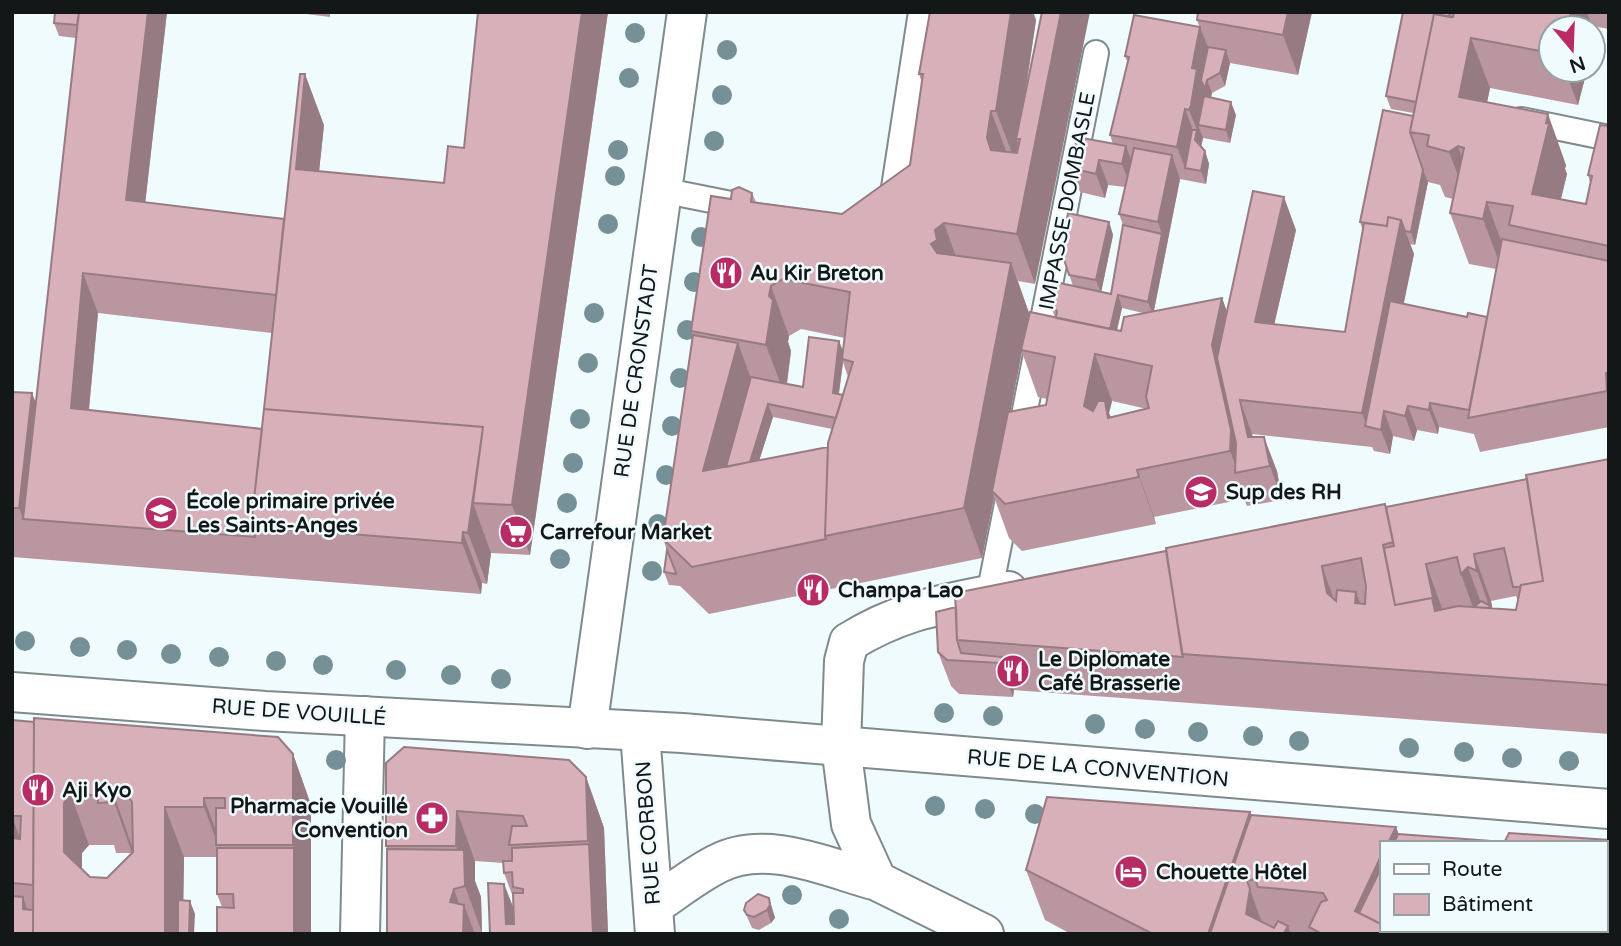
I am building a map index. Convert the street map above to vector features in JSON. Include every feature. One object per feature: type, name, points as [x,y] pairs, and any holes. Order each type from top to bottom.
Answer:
[{"type":"street","name":"RUE DE CRONSTADT","points":[[586,729],[687,12]]},
{"type":"street","points":[[877,881],[851,824],[841,746],[844,662],[849,642],[873,628],[918,609],[1043,584]]},
{"type":"street","name":"RUE DE VOUILLÉ","points":[[12,692],[586,729]]},
{"type":"street","points":[[360,934],[365,716]]},
{"type":"street","name":"RUE DE LA CONVENTION","points":[[586,729],[841,746],[1609,809]]},
{"type":"street","name":"RUE CORBON","points":[[640,732],[654,920]]},
{"type":"street","points":[[654,920],[719,863],[749,854],[780,854],[877,881],[984,934]]},
{"type":"lane","points":[[856,218],[868,215],[893,194],[921,12]]},
{"type":"lane","name":"IMPASSE DOMBASLE","points":[[989,595],[1096,53]]},
{"type":"lane","points":[[1500,116],[1609,138]]},
{"type":"lane","points":[[661,190],[759,211]]},
{"type":"building","points":[[55,12],[79,12],[77,25],[54,23]]},
{"type":"building","points":[[79,12],[148,12],[126,200],[284,219],[276,295],[83,273],[71,408],[262,429],[251,526],[255,537],[23,519]]},
{"type":"building","points":[[478,12],[582,12],[512,505],[473,503],[483,427],[264,409],[300,74],[305,74],[296,169],[444,183],[448,146],[464,148]]},
{"type":"building","points":[[930,12],[1011,12],[996,111],[991,111],[987,138],[991,150],[1017,153],[1020,139],[1016,139],[1042,12],[1061,12],[1017,234],[944,223],[935,230],[937,240],[931,244],[937,253],[1011,263],[964,508],[825,536],[828,443],[853,362],[842,359],[850,292],[783,279],[771,286],[769,296],[773,300],[766,345],[691,331],[711,196],[731,199],[732,190],[739,187],[752,193],[751,202],[842,214],[910,165],[923,74],[919,74]]},
{"type":"building","points":[[1198,12],[1288,12],[1283,35],[1197,20]]},
{"type":"building","points":[[1403,12],[1449,12],[1450,17],[1434,14],[1416,102],[1386,96]]},
{"type":"building","points":[[1454,12],[1571,12],[1537,14],[1537,50],[1471,38],[1459,97],[1548,114],[1546,123],[1549,124],[1532,194],[1586,204],[1592,176],[1588,175],[1600,125],[1609,126],[1609,246],[1509,225],[1513,206],[1487,202],[1483,219],[1450,213],[1464,148],[1458,146],[1449,152],[1427,146],[1429,135],[1410,132],[1434,14],[1453,17]]},
{"type":"building","points":[[1134,15],[1200,27],[1192,68],[1197,69],[1191,105],[1189,110],[1185,109],[1177,147],[1110,135],[1129,57],[1125,56]]},
{"type":"building","points":[[1208,47],[1226,50],[1220,73],[1207,80],[1205,89],[1201,80]]},
{"type":"building","points":[[1204,96],[1231,102],[1226,130],[1198,125]]},
{"type":"building","points":[[1383,110],[1413,116],[1410,132],[1423,170],[1411,232],[1405,231],[1401,220],[1388,217],[1387,226],[1360,222]]},
{"type":"building","points":[[1192,130],[1197,130],[1195,140],[1205,151],[1201,171],[1185,168]]},
{"type":"building","points":[[1077,137],[1126,146],[1122,164],[1099,160],[1096,174],[1071,168]]},
{"type":"building","points":[[1134,148],[1172,155],[1158,222],[1119,214]]},
{"type":"building","points":[[1253,191],[1284,197],[1255,322],[1345,332],[1364,223],[1387,226],[1388,217],[1401,220],[1362,413],[1240,400],[1248,437],[1264,437],[1270,466],[1235,473],[1236,443],[1217,358]]},
{"type":"building","points":[[1068,213],[1109,222],[1096,280],[1069,275],[1061,250]]},
{"type":"building","points":[[1123,225],[1162,234],[1148,302],[1118,295],[1110,329],[1056,318],[1057,311],[1050,304],[1055,282],[1111,294]]},
{"type":"building","points":[[1502,239],[1609,261],[1607,391],[1468,418]]},
{"type":"building","points":[[1222,298],[1212,345],[1231,430],[1230,451],[1137,470],[1139,477],[1005,504],[992,491],[1008,412],[1046,405],[1055,357],[1021,350],[1030,312],[1121,331],[1124,317]],"holes":[[[1095,354],[1152,366],[1146,397],[1149,408],[1108,418],[1105,401],[1098,401],[1093,411],[1084,406]]]},
{"type":"building","points":[[1390,301],[1467,317],[1468,313],[1487,317],[1469,410],[1430,403],[1429,410],[1408,406],[1405,416],[1384,411],[1381,430],[1365,426]]},
{"type":"building","points":[[693,335],[738,343],[703,471],[828,447],[826,539],[692,567],[663,539]]},
{"type":"building","points":[[809,337],[839,341],[833,393],[843,395],[836,418],[768,404],[750,462],[726,467],[751,377],[803,387]]},
{"type":"building","points":[[12,392],[32,393],[19,508],[12,508]]},
{"type":"building","points":[[264,409],[483,427],[468,533],[463,532],[462,543],[251,526]]},
{"type":"building","points":[[1609,459],[1609,685],[1182,654],[1166,548],[1385,504],[1393,542],[1383,545],[1395,605],[1432,598],[1435,611],[1458,606],[1516,610],[1521,585],[1543,581],[1526,475]],"holes":[[[1361,558],[1366,586],[1365,604],[1355,603],[1356,592],[1337,590],[1336,601],[1327,593],[1322,566]]]},
{"type":"building","points":[[1527,479],[1543,581],[1513,587],[1504,548],[1474,554],[1477,571],[1468,567],[1461,574],[1457,557],[1426,564],[1434,602],[1432,598],[1395,605],[1384,548],[1394,546],[1386,507]]},
{"type":"building","points":[[667,550],[676,573],[676,574],[664,572]]},
{"type":"building","points":[[1166,551],[1183,657],[957,640],[955,593]]},
{"type":"building","points":[[1481,601],[1489,605],[1490,608],[1474,607]]},
{"type":"building","points":[[956,607],[957,640],[961,653],[1002,657],[1000,663],[947,660],[938,652],[936,612]]},
{"type":"building","points":[[34,718],[278,737],[293,754],[293,845],[216,845],[216,808],[225,808],[225,798],[204,798],[204,807],[165,807],[165,934],[33,934]],"holes":[[[71,795],[98,795],[98,803],[114,802],[114,795],[127,795],[132,802],[133,852],[107,878],[90,877],[64,852],[64,803]]]},
{"type":"building","points":[[12,720],[34,722],[33,885],[12,883],[12,838],[20,839],[21,816],[12,816]]},
{"type":"building","points":[[404,747],[569,760],[586,777],[588,841],[509,845],[512,826],[527,826],[523,816],[457,811],[456,846],[386,846],[386,763]]},
{"type":"building","points":[[1047,797],[1250,812],[1208,934],[1153,934],[1026,870]]},
{"type":"building","points":[[1251,815],[1396,827],[1389,841],[1380,841],[1380,858],[1355,911],[1380,924],[1380,932],[1401,934],[1322,934],[1309,927],[1321,902],[1327,900],[1323,893],[1258,887],[1255,879],[1247,881],[1250,889],[1246,914],[1274,928],[1278,921],[1288,926],[1284,933],[1286,934],[1210,934]]},
{"type":"building","points":[[1509,833],[1609,840],[1609,934],[1586,932],[1607,932],[1607,841],[1505,841]]},
{"type":"building","points":[[1398,834],[1492,841],[1395,841]]},
{"type":"building","points":[[589,844],[593,934],[490,934],[488,883],[504,884],[506,924],[514,924],[513,893],[523,893],[523,889],[513,887],[512,872],[504,873],[503,861],[512,861],[512,848]]},
{"type":"building","points":[[217,848],[294,848],[294,934],[217,934],[217,907],[234,908],[233,894],[217,894]]},
{"type":"building","points":[[387,849],[464,850],[465,886],[454,889],[450,902],[464,905],[463,934],[387,934]]},
{"type":"building","points":[[1380,870],[1380,924],[1359,913]]},
{"type":"building","points":[[758,894],[769,898],[770,905],[767,910],[754,917],[747,915],[744,910],[746,903]]},
{"type":"building","points":[[12,896],[23,897],[23,909],[33,910],[33,934],[12,934]]},
{"type":"building","points":[[178,900],[190,901],[189,934],[178,934]]},
{"type":"building","points":[[1398,932],[1461,932],[1460,934]]},
{"type":"building","points":[[1461,932],[1507,932],[1506,934],[1460,934]]},
{"type":"place","name":"Au Kir Breton","points":[[726,273]]},
{"type":"place","name":"Sup des RH","points":[[1201,492]]},
{"type":"place","name":"École primaire privée Les Saints-Anges","points":[[161,513]]},
{"type":"place","name":"Carrefour Market","points":[[516,532]]},
{"type":"place","name":"Champa Lao","points":[[813,590]]},
{"type":"place","name":"Le Diplomate Café Brasserie","points":[[1013,671]]},
{"type":"place","name":"Aji Kyo","points":[[38,790]]},
{"type":"place","name":"Pharmacie Vouillé Convention","points":[[432,818]]},
{"type":"place","name":"Chouette Hôtel","points":[[1131,872]]}]
